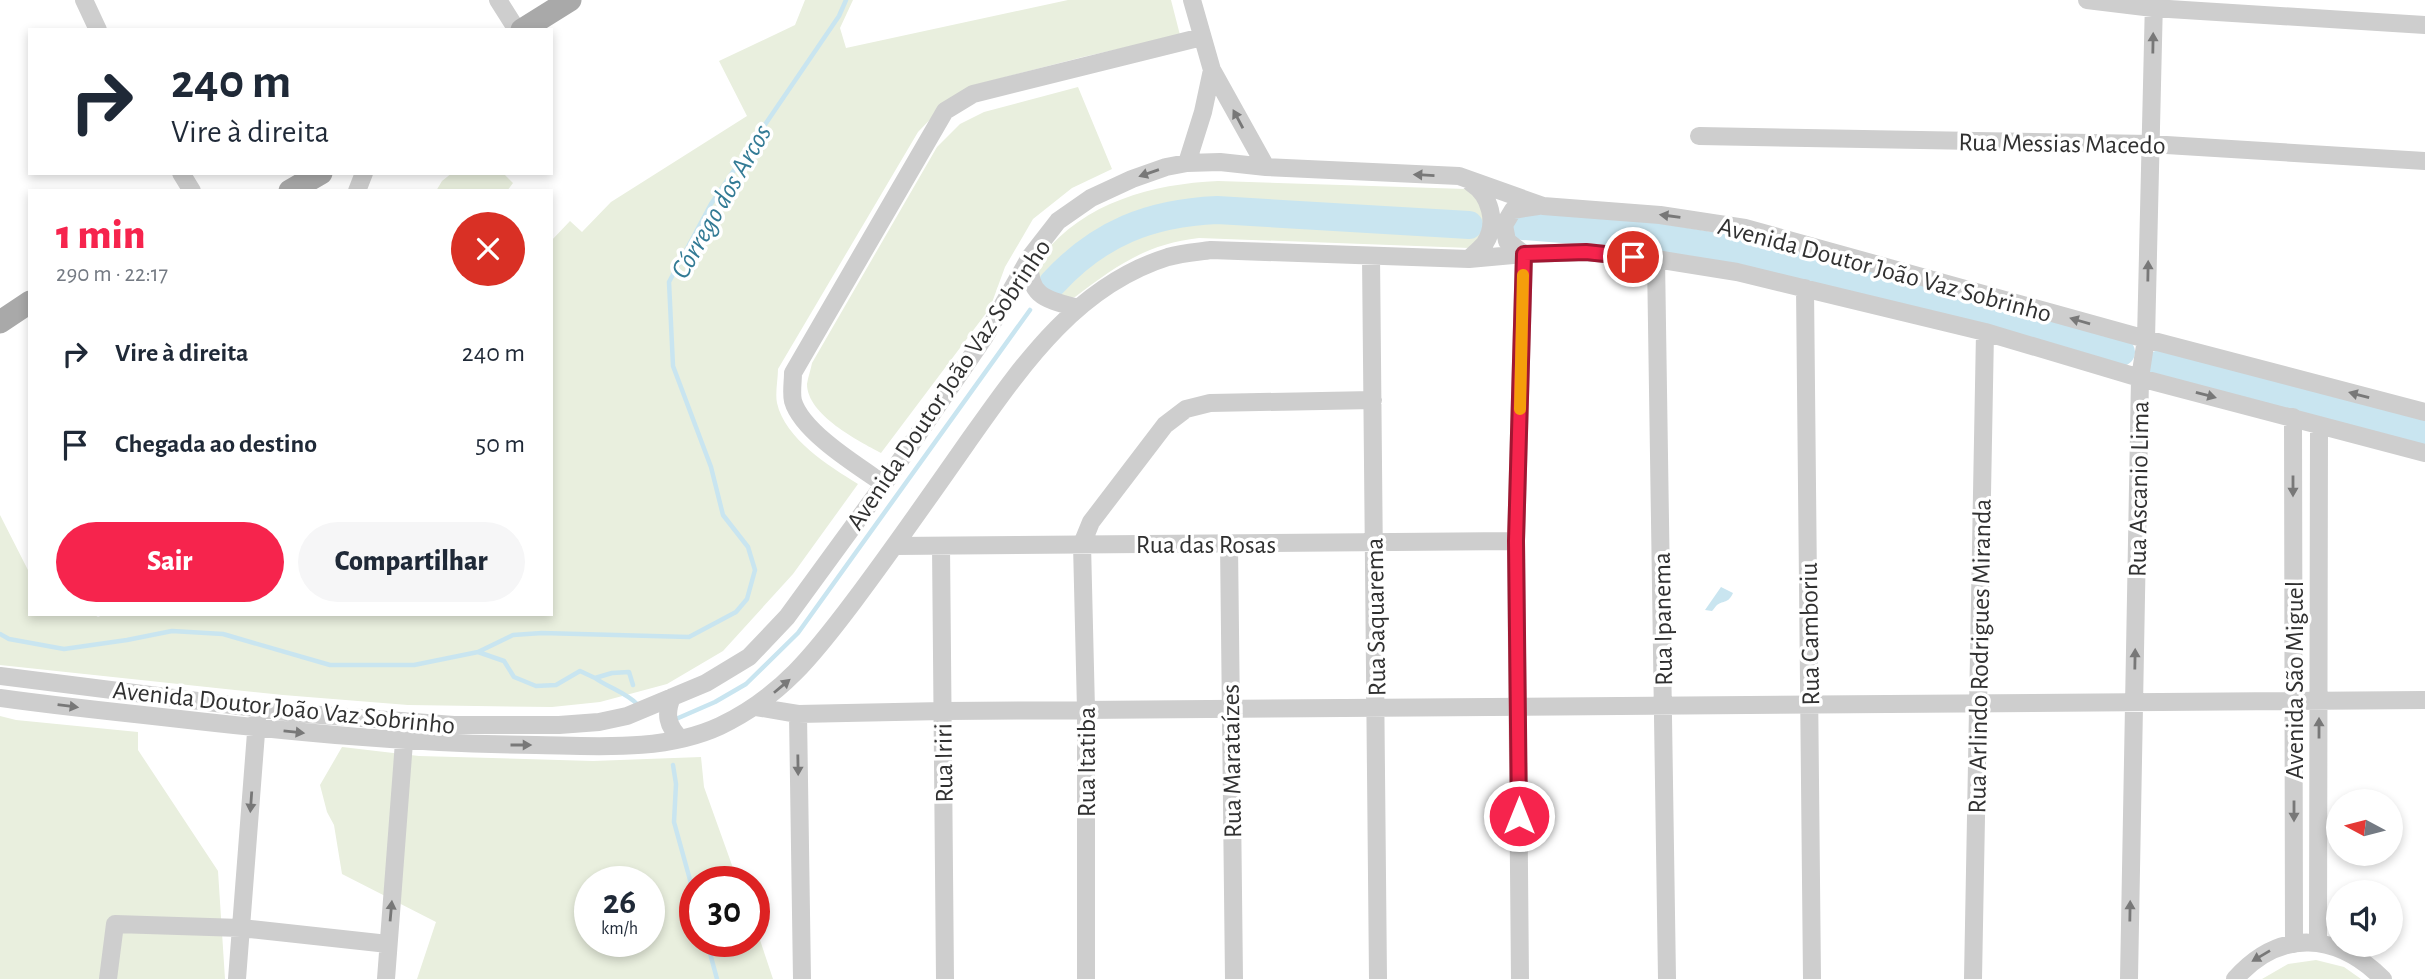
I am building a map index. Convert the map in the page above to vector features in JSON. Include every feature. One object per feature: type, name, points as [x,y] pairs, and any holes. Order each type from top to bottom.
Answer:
[{"type":"main road","points":[[525,28],[569,0]]},
{"type":"main road","points":[[293,189],[318,175]]},
{"type":"main road","points":[[0,322],[28,303]]},
{"type":"street","points":[[84,0],[98,28]]},
{"type":"street","points":[[498,0],[515,28]]},
{"type":"street","points":[[1192,0],[1212,69],[1266,167]]},
{"type":"street","points":[[2087,0],[2425,25]]},
{"type":"street","name":"Rua Ascanio Lima","points":[[2129,979],[2140,378],[2146,339],[2153,4]]},
{"type":"street","points":[[884,484],[806,424],[793,401],[793,373],[945,111],[973,94],[1202,37]]},
{"type":"street","points":[[1187,163],[1203,112],[1212,69]]},
{"type":"street","name":"Rua Messias Macedo","points":[[1699,136],[2150,144],[2425,161]]},
{"type":"street","name":"Avenida Doutor João Vaz Sobrinho","points":[[0,676],[258,709],[454,725],[559,725],[599,722],[627,716],[706,683],[749,657],[787,617],[884,484],[984,338],[1030,257],[1058,221],[1091,198],[1132,179],[1187,163],[1220,162],[1266,167],[1459,176],[1543,206],[1660,215],[1745,228],[2146,339],[2425,412]]},
{"type":"street","points":[[1459,176],[1474,184],[1483,194],[1490,209],[1490,226],[1485,242],[1469,259]]},
{"type":"street","points":[[1520,979],[1516,541],[1524,254],[1507,241],[1504,225],[1513,210],[1543,206]]},
{"type":"street","name":"Avenida Doutor João Vaz Sobrinho","points":[[0,698],[256,728],[404,742],[470,745],[602,746],[681,739],[717,727],[756,707],[790,680],[816,651],[1046,337],[1077,308],[1131,271],[1171,256],[1211,250],[1469,259],[1586,252],[1656,259],[1737,272],[1984,332],[2140,378],[2425,453]]},
{"type":"street","name":"Rua Saquarema","points":[[1371,256],[1378,979]]},
{"type":"street","points":[[1030,257],[1029,274],[1032,286],[1038,294],[1056,303],[1077,308]]},
{"type":"street","name":"Rua Ipanema","points":[[1656,259],[1667,979]]},
{"type":"street","name":"Rua Camboriu","points":[[1805,288],[1812,979]]},
{"type":"street","name":"Rua Arlindo Rodrigues Miranda","points":[[1973,979],[1984,332]]},
{"type":"street","points":[[1082,544],[1091,522],[1165,425],[1186,409],[1210,403],[1373,400]]},
{"type":"street","name":"Avenida São Miguel","points":[[2293,417],[2294,944]]},
{"type":"street","name":"Avenida São Miguel","points":[[2318,943],[2319,425]]},
{"type":"street","name":"Rua das Rosas","points":[[895,546],[1516,541]]},
{"type":"street","name":"Rua Itatiba","points":[[1082,544],[1086,710],[1086,979]]},
{"type":"street","name":"Rua Marataízes","points":[[1229,544],[1234,979]]},
{"type":"street","name":"Rua Iriri","points":[[941,546],[945,979]]},
{"type":"street","points":[[672,697],[668,719],[673,732],[681,739]]},
{"type":"street","points":[[756,707],[798,714],[2425,700]]},
{"type":"street","points":[[237,979],[258,709]]},
{"type":"street","points":[[798,714],[802,979]]},
{"type":"street","points":[[386,979],[404,742]]},
{"type":"street","points":[[108,979],[115,924],[241,928],[388,944]]},
{"type":"street","points":[[2235,979],[2247,965],[2269,951],[2294,944],[2318,943],[2343,949],[2366,962],[2383,979]]},
{"type":"green space","points":[[805,0],[853,0],[840,28],[846,48],[1068,0],[1171,0],[1180,35],[971,86],[943,106],[918,132],[778,369],[777,403],[789,428],[810,450],[858,484],[793,574],[723,651],[667,684],[600,702],[552,707],[408,705],[283,695],[0,665],[0,515],[28,570],[28,616],[553,616],[553,239],[570,221],[582,232],[611,202],[747,116],[719,61],[795,25]]},
{"type":"green space","points":[[1078,87],[1112,169],[1072,188],[1033,219],[1005,267],[990,308],[881,453],[836,426],[815,406],[809,395],[807,384],[812,363],[937,147],[960,124],[984,112]]},
{"type":"green space","points":[[450,175],[505,175],[513,183],[508,189],[437,189]]},
{"type":"green space","points":[[1218,181],[1466,189],[1488,208],[1485,240],[1470,248],[1199,238],[1147,251],[1118,266],[1075,297],[1066,300],[1052,293],[1039,280],[1039,260],[1056,240],[1096,211],[1143,192]]},
{"type":"green space","points":[[0,716],[16,720],[138,732],[138,750],[218,871],[225,979],[0,979]]},
{"type":"green space","points":[[342,747],[419,756],[593,761],[701,757],[704,787],[732,866],[679,866],[679,957],[766,957],[773,979],[417,979],[436,922],[342,874],[334,825],[327,812],[320,785]]},
{"type":"green space","points":[[2316,960],[2344,967],[2361,979],[2262,979],[2288,964]]},
{"type":"water","points":[[1721,587],[1733,593],[1712,611],[1705,610]]},
{"type":"waterway","name":"Córrego dos Arcos","points":[[0,634],[9,639],[64,649],[172,631],[223,634],[330,665],[414,665],[478,652],[513,635],[542,633],[689,637],[736,612],[747,599],[755,570],[748,547],[723,515],[711,467],[673,366],[669,282],[711,204],[839,16],[846,0]]},
{"type":"waterway","points":[[1053,283],[1107,239],[1148,221],[1193,212],[1217,210],[1469,225]]},
{"type":"waterway","points":[[1523,226],[1651,236],[1730,249],[2121,352]]},
{"type":"waterway","points":[[676,719],[715,702],[746,684],[798,633],[1030,310]]},
{"type":"waterway","points":[[2160,364],[2425,433]]},
{"type":"waterway","points":[[478,652],[504,661],[514,677],[536,686],[556,685],[580,671],[595,678],[629,672],[633,685]]},
{"type":"waterway","points":[[595,678],[638,705]]},
{"type":"waterway","points":[[673,765],[676,784],[674,822],[686,866]]},
{"type":"waterway","points":[[711,957],[717,979]]},
{"type":"slow traffic","points":[[1520,409],[1523,275]]},
{"type":"route","points":[[1519,816],[1516,541],[1524,254],[1586,252],[1633,257]]}]
